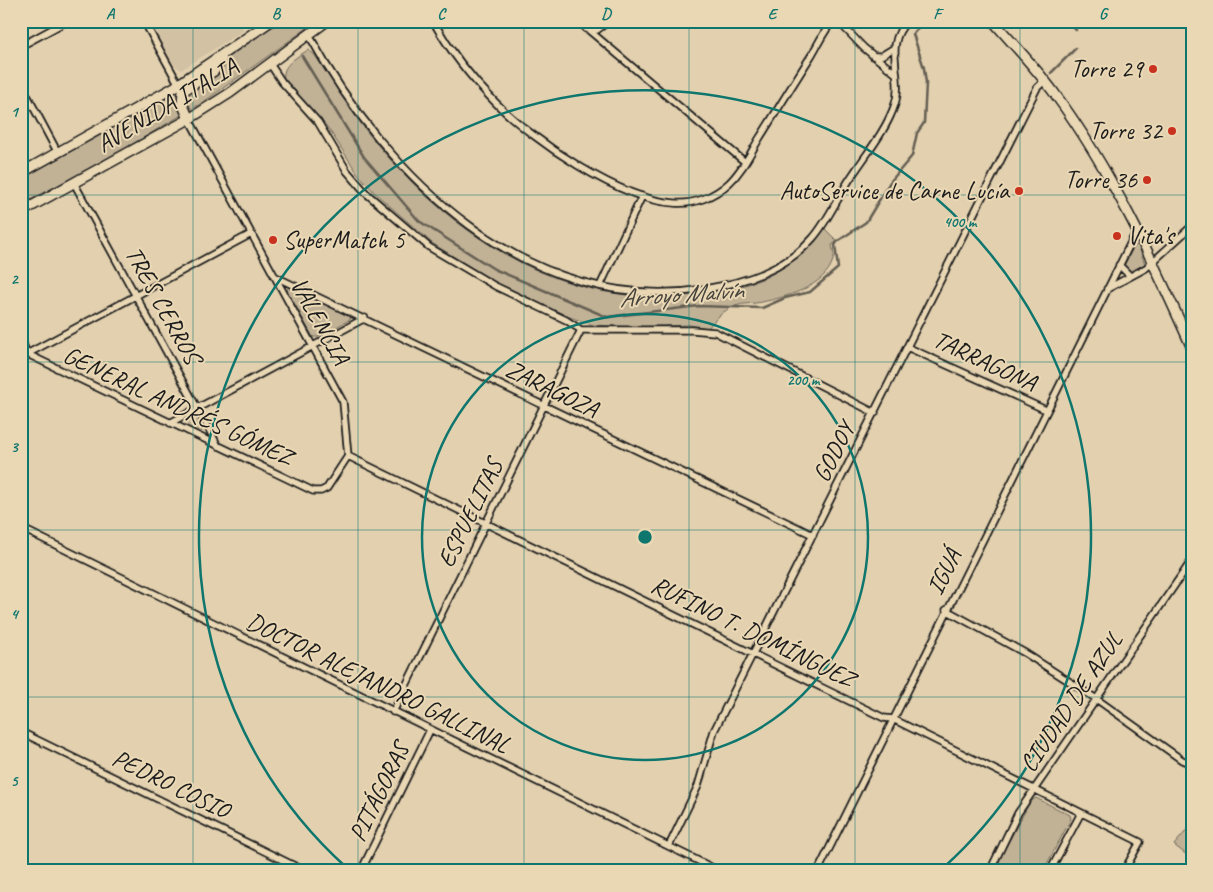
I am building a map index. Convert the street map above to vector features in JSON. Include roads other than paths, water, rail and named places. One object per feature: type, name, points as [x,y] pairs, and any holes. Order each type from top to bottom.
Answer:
[{"type":"main road","name":"AVENIDA ITALIA","points":[[21,173],[178,85],[271,21]]},
{"type":"main road","name":"AVENIDA ITALIA","points":[[21,212],[189,119],[270,64],[327,21]]},
{"type":"main road","points":[[993,21],[1045,80],[1089,146],[1137,230],[1192,348]]},
{"type":"main road","points":[[189,119],[182,103],[183,92],[214,71],[224,55]]},
{"type":"street","points":[[21,46],[66,21]]},
{"type":"street","points":[[144,21],[178,85]]},
{"type":"street","points":[[433,21],[465,68],[513,119],[570,160],[642,196],[674,203],[700,200],[728,184],[745,162],[834,21]]},
{"type":"street","points":[[578,21],[745,162]]},
{"type":"street","points":[[586,29],[597,30],[609,21]]},
{"type":"street","points":[[838,21],[872,56],[894,73]]},
{"type":"street","points":[[309,35],[356,111],[376,137],[414,179],[450,212],[490,240],[528,260],[562,274],[601,284],[648,292],[681,292],[748,280],[782,264],[813,238],[896,103],[894,48],[905,23]]},
{"type":"street","points":[[872,56],[881,56],[894,48]]},
{"type":"street","points":[[270,64],[282,82],[323,130],[347,171],[366,193],[422,241],[462,267],[566,320],[580,330],[692,330],[715,332],[875,413]]},
{"type":"street","name":"GODOY","points":[[669,846],[698,786],[714,731],[1037,88],[1045,80]]},
{"type":"street","points":[[21,84],[58,153]]},
{"type":"street","name":"VALENCIA","points":[[189,119],[343,402],[348,456]]},
{"type":"street","name":"TRES CERROS","points":[[74,183],[218,446]]},
{"type":"street","points":[[601,284],[642,196]]},
{"type":"street","points":[[1106,290],[1153,262],[1192,226]]},
{"type":"street","name":"IGUÁ","points":[[818,871],[946,610],[1137,230]]},
{"type":"street","points":[[21,339],[24,352],[251,234]]},
{"type":"street","points":[[1119,265],[1130,276]]},
{"type":"street","name":"ZARAGOZA","points":[[274,276],[365,318],[543,406],[813,535]]},
{"type":"street","points":[[170,423],[365,318]]},
{"type":"street","name":"ESPUELITAS","points":[[393,712],[580,330]]},
{"type":"street","name":"TARRAGONA","points":[[907,347],[1046,410]]},
{"type":"street","name":"GENERAL ANDRÉS GÓMEZ","points":[[24,352],[313,491],[321,491],[327,488],[348,456]]},
{"type":"street","name":"RUFINO T. DOMÍNGUEZ","points":[[348,456],[884,718],[892,719],[1140,842],[1124,871]]},
{"type":"street","name":"DOCTOR ALEJANDRO GALLINAL","points":[[21,528],[719,871]]},
{"type":"street","name":"CIUDAD DE AZUL","points":[[990,871],[1018,813],[1192,560]]},
{"type":"street","points":[[946,610],[1025,653],[1191,762]]},
{"type":"street","name":"PITÁGORAS","points":[[361,871],[430,730]]},
{"type":"street","name":"PEDRO COSIO","points":[[21,732],[305,871]]},
{"type":"street","points":[[1050,871],[1081,813]]},
{"type":"waterway","name":"Arroyo Malvín","points":[[302,56],[364,157],[419,221],[494,269],[607,317],[699,306],[762,308],[785,298],[810,292],[838,268],[835,245],[866,222],[890,182],[912,156],[917,133],[924,123],[926,83],[924,68],[913,34],[919,27],[933,21]]},
{"type":"waterway","points":[[1067,21],[1076,30]]},
{"type":"waterway","points":[[1051,73],[1076,48]]},
{"type":"place","name":"Torre 29","points":[[1153,69]]},
{"type":"place","name":"Torre 32","points":[[1172,131]]},
{"type":"place","name":"Torre 36","points":[[1147,180]]},
{"type":"place","name":"AutoService de Carne Lucía","points":[[1019,191]]},
{"type":"place","name":"Vita's","points":[[1117,236]]},
{"type":"place","name":"SuperMatch 5","points":[[273,240]]}]
